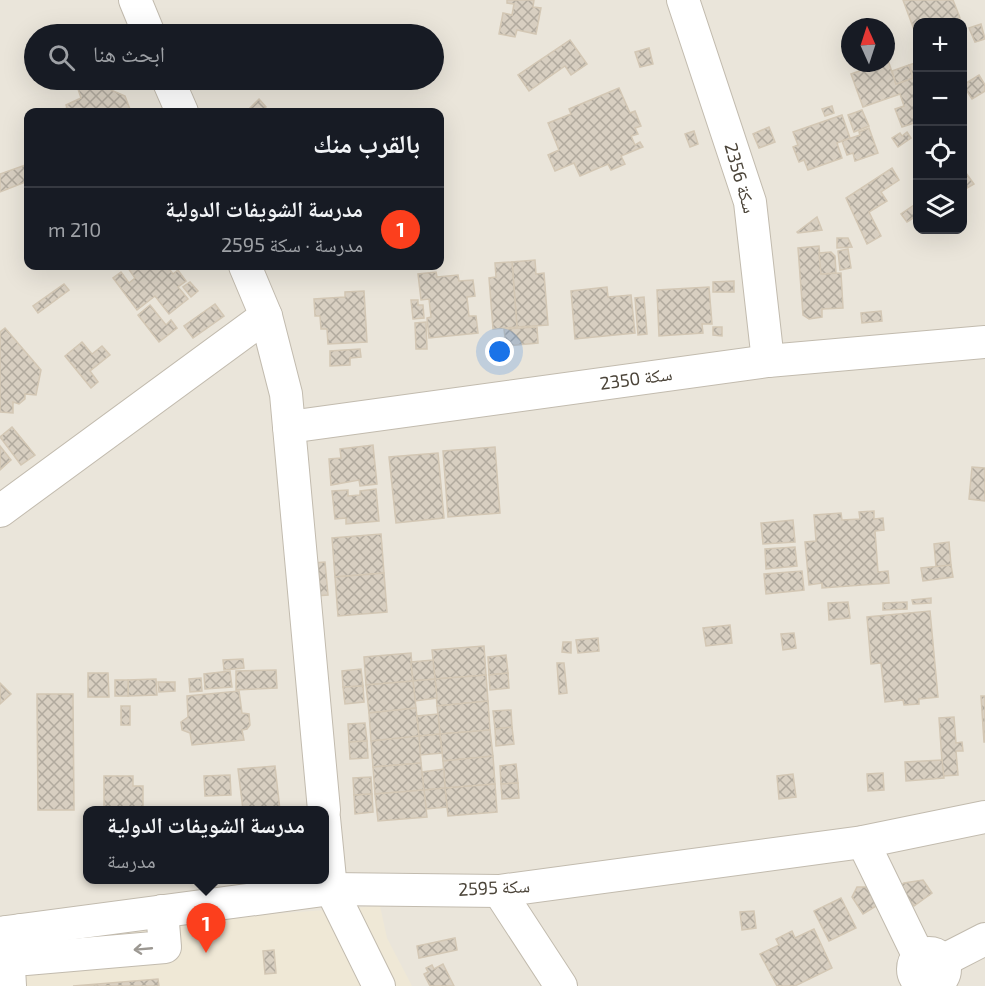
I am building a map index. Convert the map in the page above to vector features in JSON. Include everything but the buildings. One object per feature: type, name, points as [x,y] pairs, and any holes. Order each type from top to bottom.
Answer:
[{"type":"street","points":[[135,0],[145,24]]},
{"type":"street","name":"سكة 2356","points":[[683,0],[750,202],[768,361]]},
{"type":"street","points":[[172,90],[180,108]]},
{"type":"street","points":[[247,270],[266,316],[286,394],[324,806]]},
{"type":"street","points":[[0,511],[266,316]]},
{"type":"street","name":"سكة 2350","points":[[289,427],[768,361],[985,342]]},
{"type":"street","name":"سكة 2595","points":[[9,931],[331,889],[499,891],[863,842],[985,818]]},
{"type":"street","points":[[863,842],[924,975],[985,939]]},
{"type":"street","points":[[329,869],[331,889],[378,986]]},
{"type":"street","points":[[499,891],[561,986]]},
{"type":"street","points":[[9,931],[10,986]]},
{"type":"shaded area","points":[[0,0],[985,0],[985,986],[0,986]]},
{"type":"shaded area","points":[[380,906],[387,938],[412,986],[22,986],[16,933]]},
{"type":"place","name":"مدرسة الشويفات الدولية","points":[[206,953]]}]
